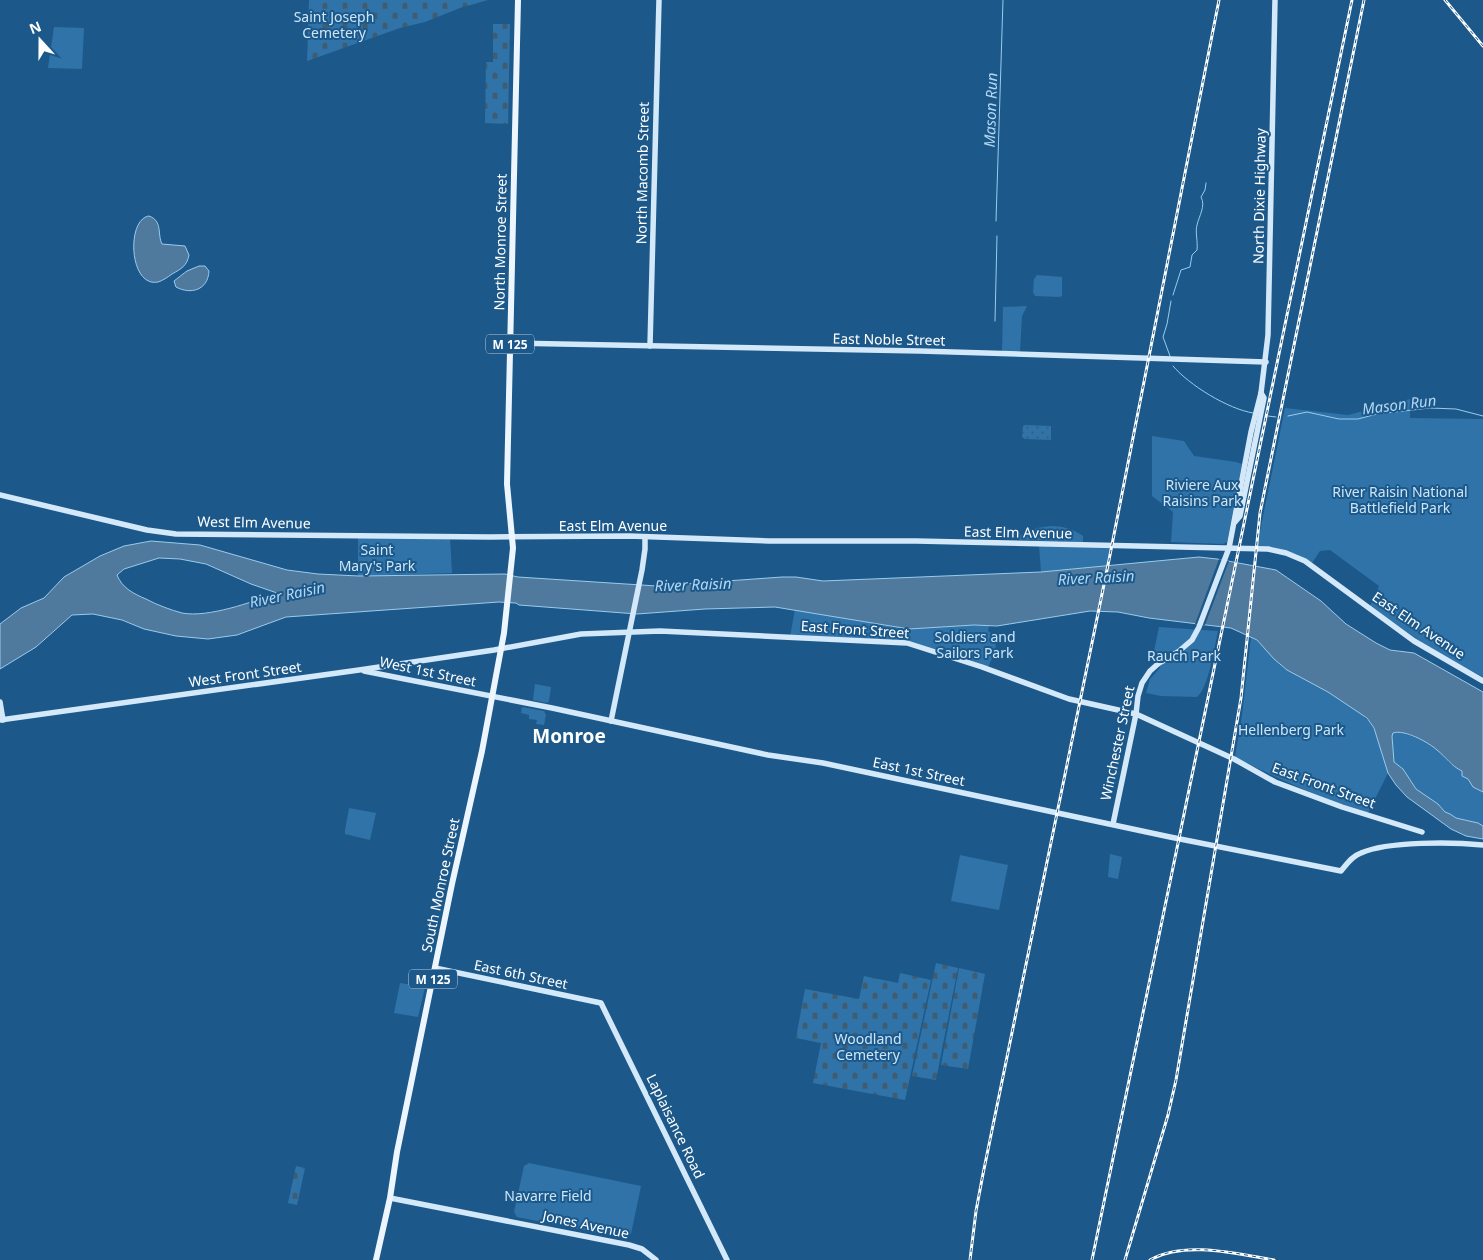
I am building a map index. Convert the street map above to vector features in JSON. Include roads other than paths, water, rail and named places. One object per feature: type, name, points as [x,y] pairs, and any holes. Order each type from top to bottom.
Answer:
[{"type":"main road","name":"North Monroe Street","points":[[511,573],[513,536],[507,496],[518,0]]},
{"type":"main road","name":"South Monroe Street","points":[[376,1260],[492,697],[508,605],[511,573]]},
{"type":"street","name":"North Macomb Street","points":[[650,346],[659,0]]},
{"type":"street","name":"North Dixie Highway","points":[[1229,548],[1266,362],[1269,323],[1275,0]]},
{"type":"street","name":"East Noble Street","points":[[510,343],[920,351],[1266,362]]},
{"type":"street","name":"West Elm Avenue","points":[[0,495],[147,530],[176,534],[513,536]]},
{"type":"street","name":"East Elm Avenue","points":[[513,536],[1268,549],[1286,553],[1305,561],[1412,639],[1483,681]]},
{"type":"street","points":[[611,721],[646,549],[645,537]]},
{"type":"street","name":"Winchester Street","points":[[1113,824],[1142,684],[1150,671],[1159,663],[1178,652],[1192,640],[1199,627],[1229,548]]},
{"type":"street","name":"East Front Street","points":[[494,650],[579,634],[660,631],[907,644],[982,667],[1069,699],[1136,714],[1234,759],[1275,782],[1422,832]]},
{"type":"street","name":"West Front Street","points":[[2,720],[494,650]]},
{"type":"street","name":"West 1st Street","points":[[359,670],[492,697]]},
{"type":"street","name":"East 1st Street","points":[[492,697],[768,755],[823,763],[1341,871],[1354,856],[1362,852],[1392,846],[1444,843],[1483,845]]},
{"type":"street","points":[[0,702],[2,720]]},
{"type":"street","name":"East 6th Street","points":[[435,968],[601,1003]]},
{"type":"street","name":"Laplaisance Road","points":[[601,1003],[727,1260]]},
{"type":"street","name":"Jones Avenue","points":[[390,1198],[629,1245],[642,1249],[656,1260]]},
{"type":"water","points":[[149,216],[158,224],[162,244],[185,246],[189,255],[183,267],[158,282],[148,281],[141,275],[136,265],[134,252],[137,228],[142,220]]},
{"type":"water","points":[[199,266],[205,266],[209,271],[206,283],[202,287],[187,291],[176,287],[174,281],[187,271]]},
{"type":"water","name":"River Raisin","points":[[151,541],[200,545],[287,570],[318,574],[359,576],[505,574],[518,577],[657,586],[782,577],[823,581],[1041,572],[1199,557],[1276,570],[1321,601],[1346,624],[1376,643],[1390,650],[1414,653],[1483,692],[1483,792],[1473,787],[1468,779],[1462,776],[1462,771],[1428,743],[1416,737],[1398,732],[1393,733],[1392,736],[1394,762],[1403,769],[1416,789],[1438,804],[1445,812],[1456,818],[1483,826],[1483,839],[1466,836],[1451,829],[1407,797],[1388,773],[1374,728],[1367,718],[1328,692],[1287,670],[1257,640],[1231,628],[1149,618],[1118,612],[1090,611],[997,626],[974,625],[909,629],[775,607],[705,609],[637,614],[499,602],[286,617],[237,635],[208,639],[176,636],[144,629],[122,620],[93,614],[72,615],[36,647],[0,669],[0,624],[21,608],[44,598],[64,577],[100,556],[124,546]],"holes":[[[159,558],[180,559],[206,564],[277,593],[243,605],[217,611],[193,614],[182,613],[133,593],[122,584],[117,575],[124,569]]]},
{"type":"waterway","name":"Mason Run","points":[[996,221],[1003,0]]},
{"type":"waterway","points":[[1173,295],[1181,270],[1190,267],[1192,255],[1197,250],[1196,228],[1202,207],[1201,197],[1206,183]]},
{"type":"waterway","name":"Mason Run","points":[[995,321],[997,236]]},
{"type":"waterway","points":[[1170,356],[1163,337],[1171,301]]},
{"type":"waterway","name":"Mason Run","points":[[1173,366],[1189,381],[1210,395],[1232,407],[1253,413]]},
{"type":"waterway","name":"Mason Run","points":[[1288,416],[1307,412],[1339,419],[1358,419],[1377,414],[1430,408],[1456,409],[1483,416]]},
{"type":"waterway","name":"Mason Run","points":[[1268,416],[1276,417]]},
{"type":"railway","points":[[970,1260],[983,1174],[1109,560],[1219,0]]},
{"type":"railway","points":[[1092,1260],[1352,0]]},
{"type":"railway","points":[[1125,1260],[1168,1115],[1176,1080],[1241,698],[1260,513],[1364,0]]},
{"type":"railway","points":[[1445,0],[1483,46]]},
{"type":"railway","points":[[1150,1260],[1164,1254],[1195,1250],[1228,1252],[1274,1260]]},
{"type":"district","name":"Monroe","points":[[569,736]]},
{"type":"park label","name":"Saint Joseph Cemetery","points":[[334,24]]},
{"type":"park label","name":"Riviere Aux Raisins Park","points":[[1202,492]]},
{"type":"park label","name":"River Raisin National Battlefield Park","points":[[1400,500]]},
{"type":"park label","name":"Saint Mary's Park","points":[[377,558]]},
{"type":"park label","name":"Soldiers and Sailors Park","points":[[975,644]]},
{"type":"park label","name":"Rauch Park","points":[[1184,655]]},
{"type":"park label","name":"Hellenberg Park","points":[[1291,729]]},
{"type":"park label","name":"Woodland Cemetery","points":[[868,1046]]},
{"type":"park label","name":"Navarre Field","points":[[548,1195]]}]
